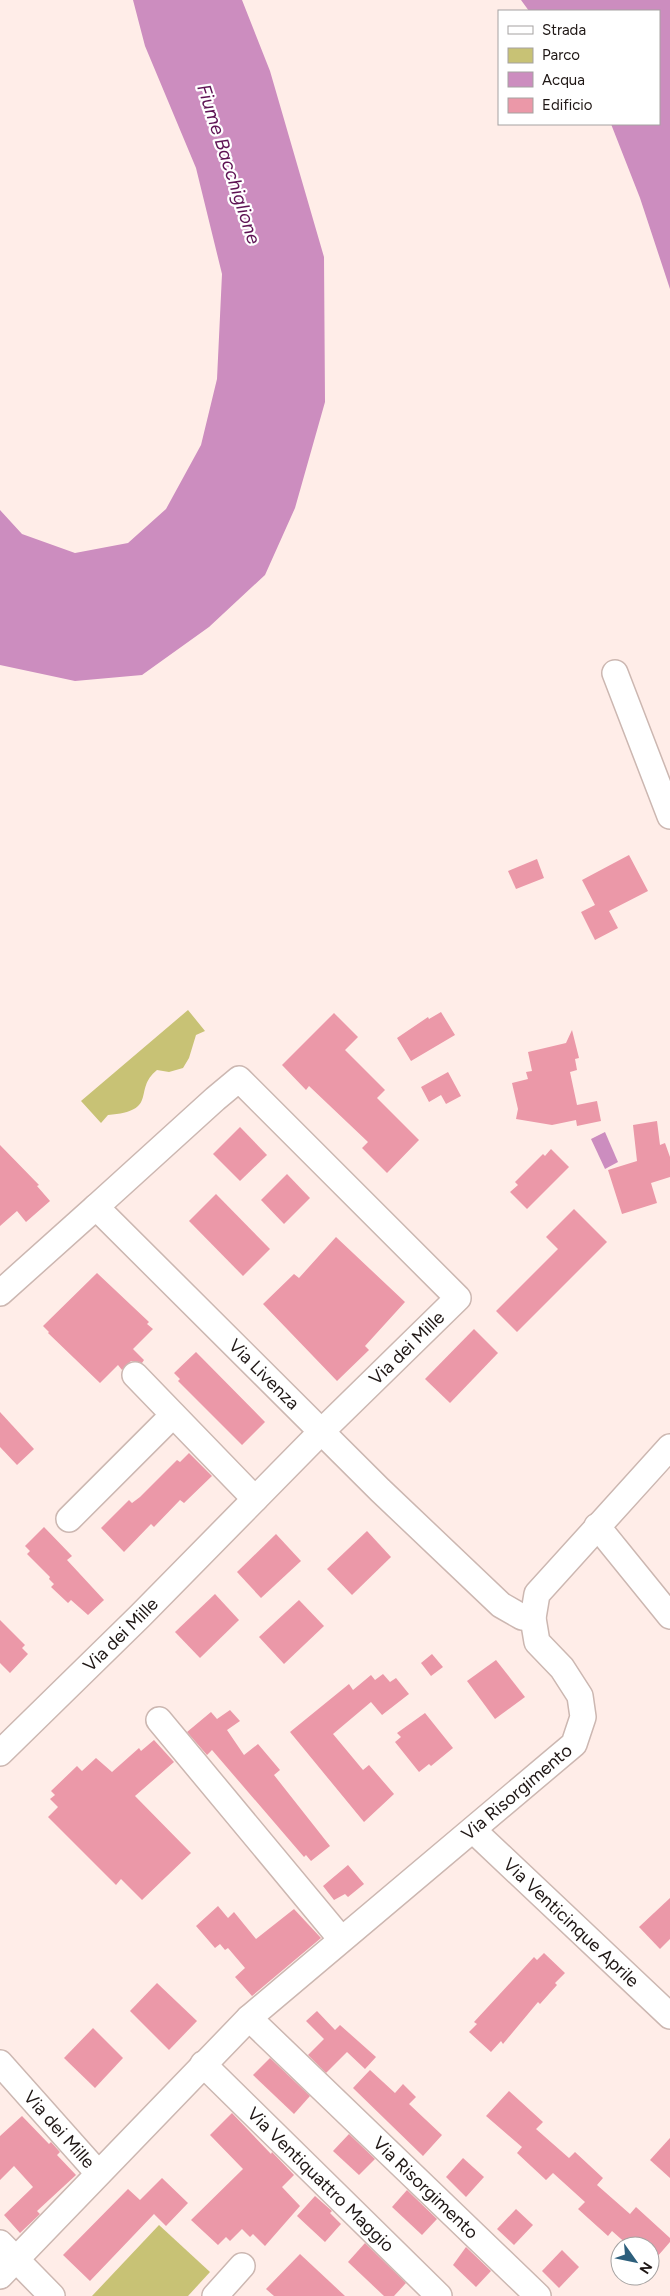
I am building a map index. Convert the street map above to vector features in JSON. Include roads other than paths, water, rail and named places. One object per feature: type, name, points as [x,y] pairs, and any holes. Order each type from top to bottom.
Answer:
[{"type":"street","points":[[615,673],[670,816]]},
{"type":"street","name":"Via dei Mille","points":[[0,1753],[458,1298],[239,1079],[214,1099],[96,1207]]},
{"type":"street","points":[[0,1293],[96,1207]]},
{"type":"street","name":"Via Livenza","points":[[96,1207],[321,1432],[501,1605],[522,1617],[533,1618]]},
{"type":"street","points":[[135,1375],[255,1499]]},
{"type":"street","points":[[69,1519],[173,1415]]},
{"type":"street","name":"Via Risorgimento","points":[[8,2269],[98,2173],[249,2018],[574,1744],[583,1717],[580,1696],[573,1682],[537,1642],[533,1618],[537,1594],[670,1447]]},
{"type":"street","points":[[597,1526],[670,1616]]},
{"type":"street","points":[[159,1720],[341,1939]]},
{"type":"street","name":"Via Venticinque Aprile","points":[[473,1830],[670,2016]]},
{"type":"street","name":"Via Risorgimento","points":[[249,2018],[538,2296]]},
{"type":"street","name":"Via dei Mille","points":[[0,2063],[98,2173]]},
{"type":"street","name":"Via Ventiquattro Maggio","points":[[203,2064],[439,2296]]},
{"type":"street","points":[[0,2243],[8,2269],[52,2296]]},
{"type":"street","points":[[216,2296],[242,2266]]},
{"type":"water","name":"Fiume Bacchiglione","points":[[133,0],[242,0],[270,71],[324,257],[325,402],[295,508],[265,575],[209,627],[142,675],[75,681],[0,665],[0,510],[22,534],[75,553],[128,543],[166,509],[201,445],[217,379],[222,274],[196,168],[145,46]]},
{"type":"water","points":[[521,0],[670,0],[670,289],[640,198],[611,125],[660,125],[660,10],[528,10]]},
{"type":"water","points":[[605,1132],[618,1162],[605,1169],[591,1139]]}]
